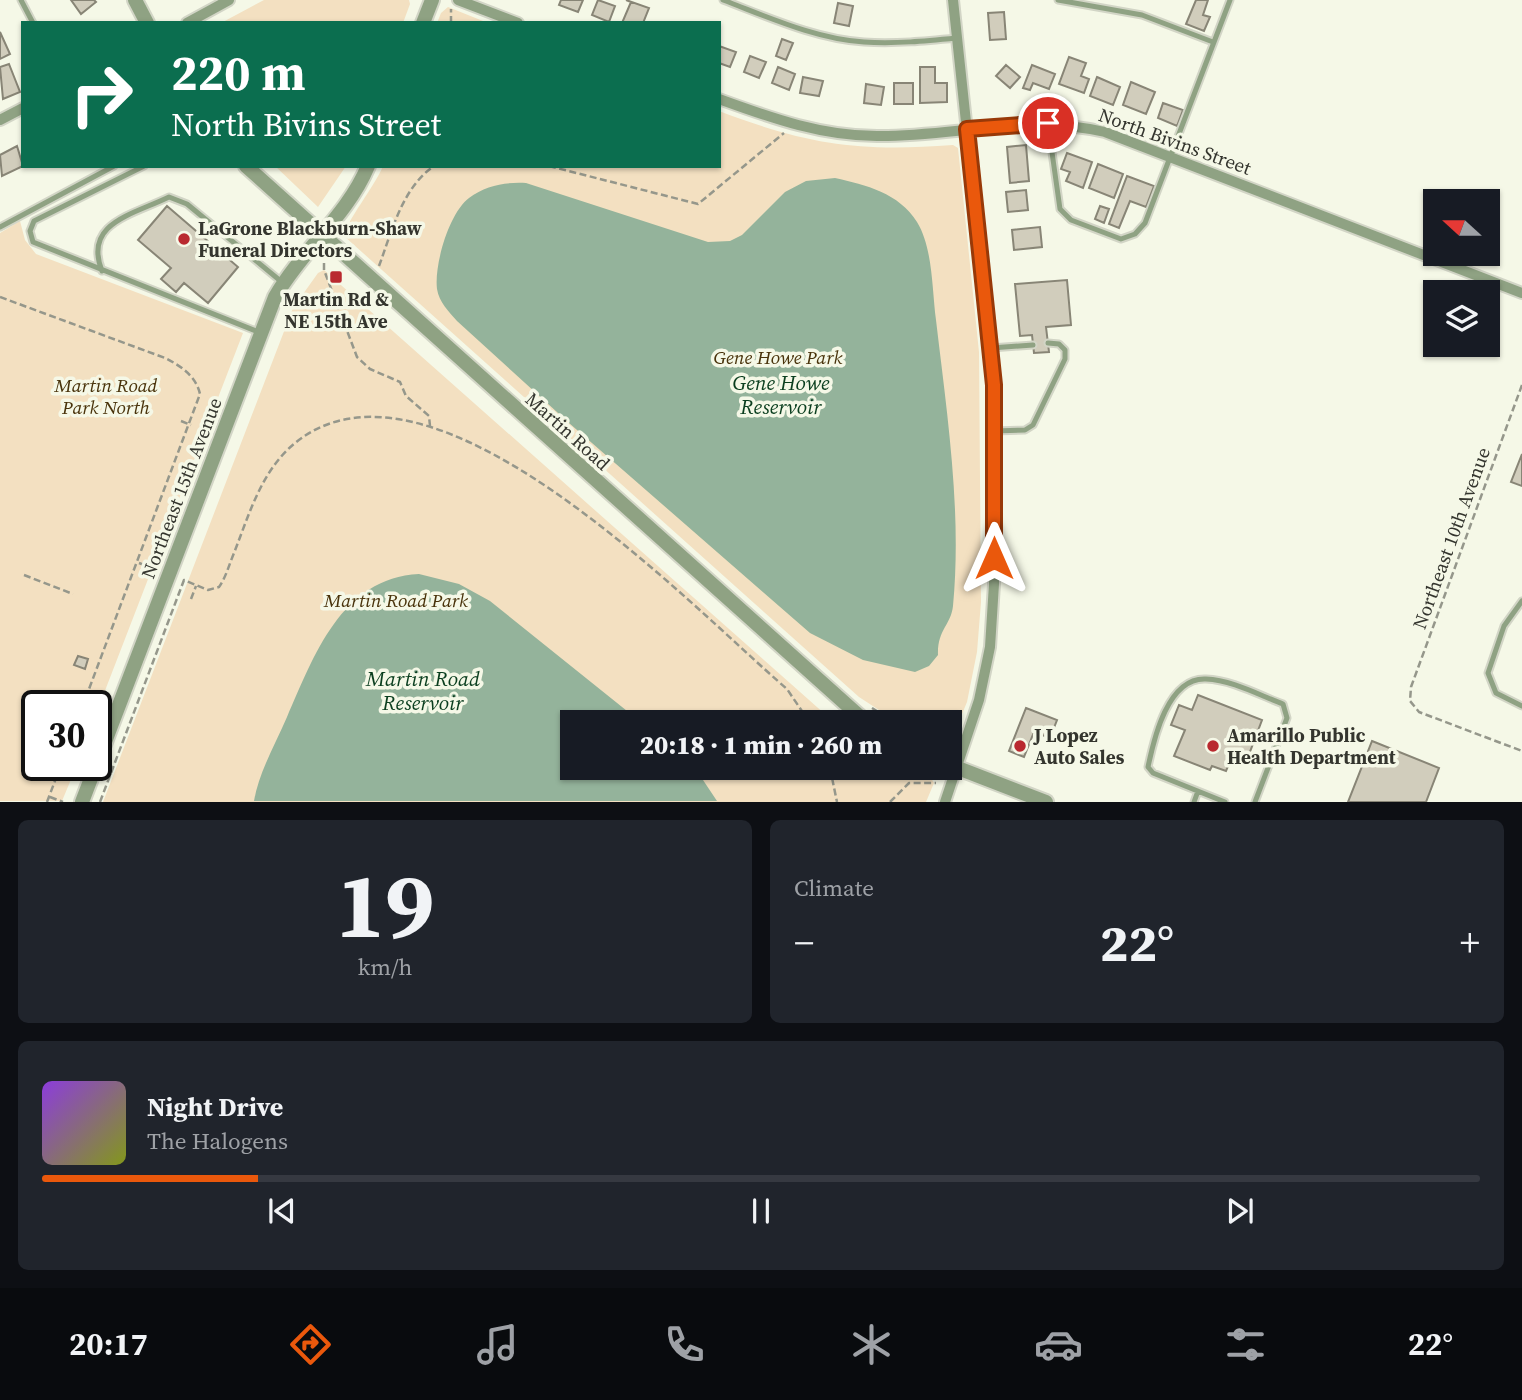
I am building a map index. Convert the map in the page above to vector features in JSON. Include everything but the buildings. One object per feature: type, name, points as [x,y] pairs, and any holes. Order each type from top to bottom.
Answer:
[{"type":"street","points":[[135,0],[146,21]]},
{"type":"street","points":[[191,21],[229,0]]},
{"type":"street","points":[[424,21],[432,0]]},
{"type":"street","points":[[953,0],[991,348],[994,431],[992,628],[979,700],[962,745]]},
{"type":"street","points":[[455,3],[512,21]]},
{"type":"street","name":"North Bivins Street","points":[[721,100],[782,121],[835,133],[892,136],[1048,123],[1105,132],[1522,293]]},
{"type":"street","points":[[0,120],[21,109]]},
{"type":"street","name":"Martin Road","points":[[248,168],[852,710]]},
{"type":"street","name":"Northeast 15th Avenue","points":[[82,802],[261,333],[283,283],[353,195],[367,168]]},
{"type":"street","points":[[962,769],[1046,802]]},
{"type":"street","points":[[945,802],[950,780]]},
{"type":"lane","points":[[21,0],[32,21]]},
{"type":"lane","points":[[723,0],[807,30],[863,42],[915,43],[957,38]]},
{"type":"lane","points":[[1058,0],[1142,15],[1213,42]]},
{"type":"lane","points":[[1048,123],[1060,209],[1071,220],[1121,239],[1135,234],[1145,223],[1230,0]]},
{"type":"lane","points":[[0,227],[110,168]]},
{"type":"lane","points":[[140,168],[34,221],[30,232],[33,242],[42,248],[261,333]]},
{"type":"lane","points":[[102,271],[96,254],[97,240],[105,229],[169,197],[187,204],[283,283]]},
{"type":"lane","points":[[994,431],[1025,430],[1033,425],[1065,359],[1065,350],[1059,344],[1048,343]]},
{"type":"lane","points":[[991,348],[1033,345]]},
{"type":"lane","points":[[1522,601],[1504,626],[1488,673],[1496,693],[1522,706]]},
{"type":"lane","points":[[1225,802],[1153,773],[1148,767],[1171,701],[1189,682],[1204,678],[1222,681],[1283,704],[1287,710],[1287,718],[1255,802]]},
{"type":"lane","points":[[1194,802],[1198,791]]},
{"type":"path","points":[[451,21],[455,3]]},
{"type":"path","points":[[773,129],[796,135]]},
{"type":"path","points":[[557,168],[698,204],[784,133]]},
{"type":"path","points":[[369,261],[377,269],[408,193],[416,181],[432,168]]},
{"type":"path","points":[[324,263],[357,356],[370,369],[400,382],[407,396],[429,415],[429,427]]},
{"type":"path","points":[[0,297],[175,363],[198,386],[199,402],[191,425],[89,690]]},
{"type":"path","name":"Northeast 10th Avenue","points":[[1522,385],[1411,687],[1410,701],[1419,712],[1522,751]]},
{"type":"path","points":[[100,802],[184,580],[208,590],[219,587],[269,473],[293,445],[314,429],[357,417],[388,418],[429,427],[492,452],[575,505],[787,689],[801,710]]},
{"type":"path","points":[[181,421],[191,425]]},
{"type":"path","points":[[138,562],[155,569]]},
{"type":"path","points":[[24,575],[74,594]]},
{"type":"path","points":[[191,599],[197,585]]},
{"type":"path","points":[[869,706],[875,710]]},
{"type":"path","points":[[832,780],[837,802]]},
{"type":"path","points":[[47,802],[55,781]]},
{"type":"path","points":[[890,802],[909,783],[936,783]]},
{"type":"path","points":[[49,796],[63,802]]},
{"type":"green space","points":[[264,0],[409,0],[410,4],[404,21],[225,21]]},
{"type":"green space","points":[[448,7],[483,21],[438,21],[441,13]]},
{"type":"green space","name":"Gene Howe Reservoir","points":[[721,112],[807,139],[861,146],[953,145],[958,148],[979,352],[981,602],[977,652],[962,714],[962,710],[879,710],[859,697],[344,236],[349,222],[382,168],[721,168]]},
{"type":"green space","points":[[277,168],[345,168],[318,207]]},
{"type":"green space","name":"Martin Road Park North","points":[[20,221],[25,240],[36,254],[243,333],[105,690],[21,690],[21,781],[70,781],[62,801],[0,801],[0,233]]},
{"type":"green space","name":"Martin Road Park","points":[[324,270],[820,710],[560,710],[560,780],[932,780],[934,783],[926,802],[103,802],[293,308],[318,273]]},
{"type":"water","name":"Gene Howe Reservoir","points":[[835,178],[870,187],[901,204],[917,222],[929,257],[952,463],[955,570],[952,613],[940,639],[938,655],[929,666],[915,672],[863,660],[810,633],[569,423],[457,321],[442,302],[437,289],[438,267],[444,240],[455,215],[469,198],[496,185],[526,183],[708,242],[730,241],[742,235],[785,192],[806,181]]},
{"type":"water","name":"Martin Road Reservoir","points":[[419,574],[459,584],[490,601],[626,710],[560,710],[560,780],[703,780],[717,801],[254,801],[263,769],[320,646],[350,605],[369,589],[392,579]]},
{"type":"place","name":"LaGrone Blackburn-Shaw Funeral Directors","points":[[184,239]]},
{"type":"place","name":"Martin Rd & NE 15th Ave","points":[[336,277]]},
{"type":"place","name":"J Lopez Auto Sales","points":[[1020,746]]},
{"type":"place","name":"Amarillo Public Health Department","points":[[1213,746]]},
{"type":"route","points":[[994,558],[994,385],[967,129],[1048,123]]},
{"type":"park label","name":"Gene Howe Park","points":[[778,357]]}]
